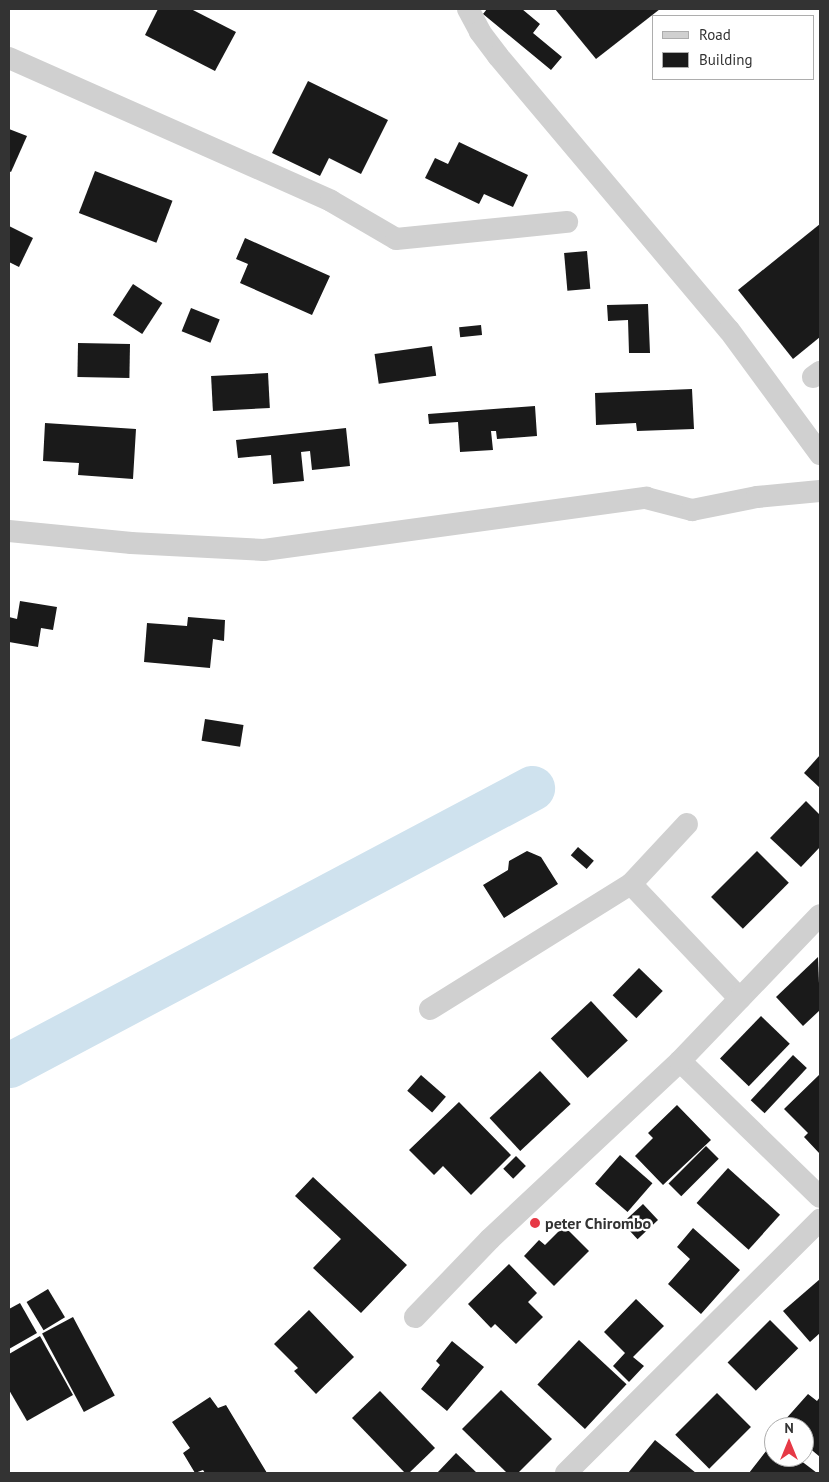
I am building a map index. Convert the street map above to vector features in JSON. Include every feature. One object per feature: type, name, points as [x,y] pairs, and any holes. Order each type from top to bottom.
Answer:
[{"type":"street","points":[[468,9],[480,32],[498,56],[729,330],[820,454]]},
{"type":"street","points":[[9,58],[331,202],[396,239],[567,222]]},
{"type":"street","points":[[9,531],[131,543],[264,550],[646,498],[692,510],[757,497],[820,491]]},
{"type":"street","points":[[430,1009],[631,884],[687,824]]},
{"type":"street","points":[[631,884],[740,999]]},
{"type":"street","points":[[414,1317],[490,1239],[680,1061],[820,915]]},
{"type":"street","points":[[680,1061],[820,1197]]},
{"type":"street","points":[[566,1473],[820,1220]]},
{"type":"building","points":[[158,9],[191,9],[236,32],[215,71],[145,35]]},
{"type":"building","points":[[487,9],[522,9],[540,24],[533,33],[562,57],[551,70],[483,14]]},
{"type":"building","points":[[555,9],[660,9],[652,15],[596,59]]},
{"type":"building","points":[[308,81],[388,120],[361,174],[329,158],[320,176],[272,153]]},
{"type":"building","points":[[9,129],[27,136],[11,172],[9,171]]},
{"type":"building","points":[[459,142],[528,175],[513,207],[484,194],[479,204],[425,178],[435,158],[448,164]]},
{"type":"building","points":[[95,171],[172,201],[156,243],[79,213]]},
{"type":"building","points":[[820,224],[820,337],[793,359],[738,290]]},
{"type":"building","points":[[9,226],[33,238],[19,267],[9,262]]},
{"type":"building","points":[[245,238],[330,276],[312,315],[240,283],[248,264],[236,259]]},
{"type":"building","points":[[587,251],[590,289],[567,291],[564,253]]},
{"type":"building","points":[[133,284],[162,303],[142,334],[113,315]]},
{"type":"building","points":[[648,304],[650,353],[629,353],[628,320],[608,321],[607,305]]},
{"type":"building","points":[[191,308],[220,320],[210,343],[182,331]]},
{"type":"building","points":[[481,325],[482,335],[460,337],[459,327]]},
{"type":"building","points":[[78,343],[130,344],[129,378],[77,377]]},
{"type":"building","points":[[432,346],[436,376],[379,384],[375,354]]},
{"type":"building","points":[[268,373],[270,408],[213,411],[211,376]]},
{"type":"building","points":[[692,389],[694,429],[637,431],[636,423],[596,425],[595,393]]},
{"type":"building","points":[[535,406],[537,436],[497,439],[496,431],[491,431],[493,450],[460,452],[458,422],[429,424],[428,414]]},
{"type":"building","points":[[45,423],[136,429],[133,479],[78,475],[79,463],[43,461]]},
{"type":"building","points":[[346,428],[350,466],[312,470],[310,451],[301,452],[304,481],[273,484],[271,455],[238,458],[236,440]]},
{"type":"building","points":[[20,601],[57,607],[53,630],[41,628],[38,647],[9,642],[9,617],[17,619]]},
{"type":"building","points":[[188,617],[225,620],[224,641],[213,639],[210,668],[144,662],[147,623],[187,626]]},
{"type":"building","points":[[205,719],[244,725],[240,747],[202,741]]},
{"type":"building","points":[[820,755],[820,788],[804,773]]},
{"type":"building","points":[[806,801],[820,815],[820,847],[801,867],[770,838]]},
{"type":"building","points":[[578,847],[594,861],[587,869],[571,855]]},
{"type":"building","points":[[527,851],[541,857],[558,884],[504,918],[483,885],[508,870],[509,861]]},
{"type":"building","points":[[757,851],[789,883],[743,929],[711,897]]},
{"type":"building","points":[[818,957],[820,1010],[803,1026],[776,997]]},
{"type":"building","points":[[639,968],[663,991],[636,1018],[613,995]]},
{"type":"building","points":[[591,1001],[628,1040],[588,1078],[551,1039]]},
{"type":"building","points":[[761,1016],[790,1044],[749,1086],[720,1058]]},
{"type":"building","points":[[793,1055],[807,1068],[765,1113],[751,1100]]},
{"type":"building","points":[[540,1071],[571,1104],[520,1151],[490,1118]]},
{"type":"building","points":[[820,1074],[820,1154],[804,1137],[808,1133],[784,1109]]},
{"type":"building","points":[[421,1075],[446,1097],[432,1112],[407,1091]]},
{"type":"building","points":[[459,1102],[511,1155],[471,1195],[443,1166],[434,1175],[409,1150]]},
{"type":"building","points":[[677,1105],[711,1140],[663,1185],[635,1156],[653,1138],[648,1133]]},
{"type":"building","points":[[706,1146],[719,1159],[681,1196],[669,1183]]},
{"type":"building","points":[[620,1155],[652,1183],[628,1212],[595,1184]]},
{"type":"building","points":[[516,1156],[526,1166],[513,1179],[503,1169]]},
{"type":"building","points":[[728,1168],[780,1215],[749,1250],[697,1203]]},
{"type":"building","points":[[313,1177],[407,1265],[361,1313],[313,1268],[341,1239],[295,1196]]},
{"type":"building","points":[[643,1204],[658,1220],[638,1239],[623,1223]]},
{"type":"building","points":[[564,1226],[589,1251],[554,1286],[524,1256],[539,1240],[545,1245]]},
{"type":"building","points":[[693,1228],[740,1270],[701,1314],[668,1284],[690,1259],[677,1247]]},
{"type":"building","points":[[509,1264],[537,1293],[528,1302],[543,1317],[516,1344],[495,1324],[491,1328],[468,1304]]},
{"type":"building","points":[[820,1279],[820,1333],[810,1342],[783,1311]]},
{"type":"building","points":[[48,1289],[65,1317],[44,1330],[27,1302]]},
{"type":"building","points":[[636,1299],[664,1326],[633,1357],[644,1366],[629,1382],[613,1366],[625,1353],[604,1332]]},
{"type":"building","points":[[20,1303],[37,1333],[9,1349],[9,1309]]},
{"type":"building","points":[[309,1310],[354,1357],[316,1394],[294,1371],[298,1368],[274,1344]]},
{"type":"building","points":[[73,1317],[115,1396],[84,1412],[42,1333]]},
{"type":"building","points":[[770,1320],[798,1348],[756,1391],[728,1362]]},
{"type":"building","points":[[40,1336],[73,1395],[27,1421],[9,1390],[9,1354]]},
{"type":"building","points":[[579,1340],[627,1384],[585,1429],[537,1385]]},
{"type":"building","points":[[452,1341],[484,1367],[447,1411],[421,1389],[440,1365],[436,1361]]},
{"type":"building","points":[[501,1390],[552,1439],[518,1473],[507,1473],[462,1429]]},
{"type":"building","points":[[380,1391],[435,1448],[409,1473],[405,1473],[352,1418]]},
{"type":"building","points":[[717,1393],[751,1427],[709,1469],[675,1435]]},
{"type":"building","points":[[808,1394],[817,1401],[820,1397],[820,1457],[814,1452],[814,1417],[788,1417]]},
{"type":"building","points":[[210,1397],[218,1408],[226,1405],[267,1473],[205,1473],[203,1470],[195,1473],[183,1453],[190,1448],[172,1422]]},
{"type":"building","points":[[655,1440],[696,1473],[628,1473]]},
{"type":"building","points":[[456,1453],[477,1473],[437,1473]]},
{"type":"building","points":[[764,1454],[764,1467],[809,1467],[817,1473],[749,1473]]},
{"type":"waterway","points":[[9,1065],[532,788]]},
{"type":"place","name":"peter Chirombo","points":[[535,1223]]}]
